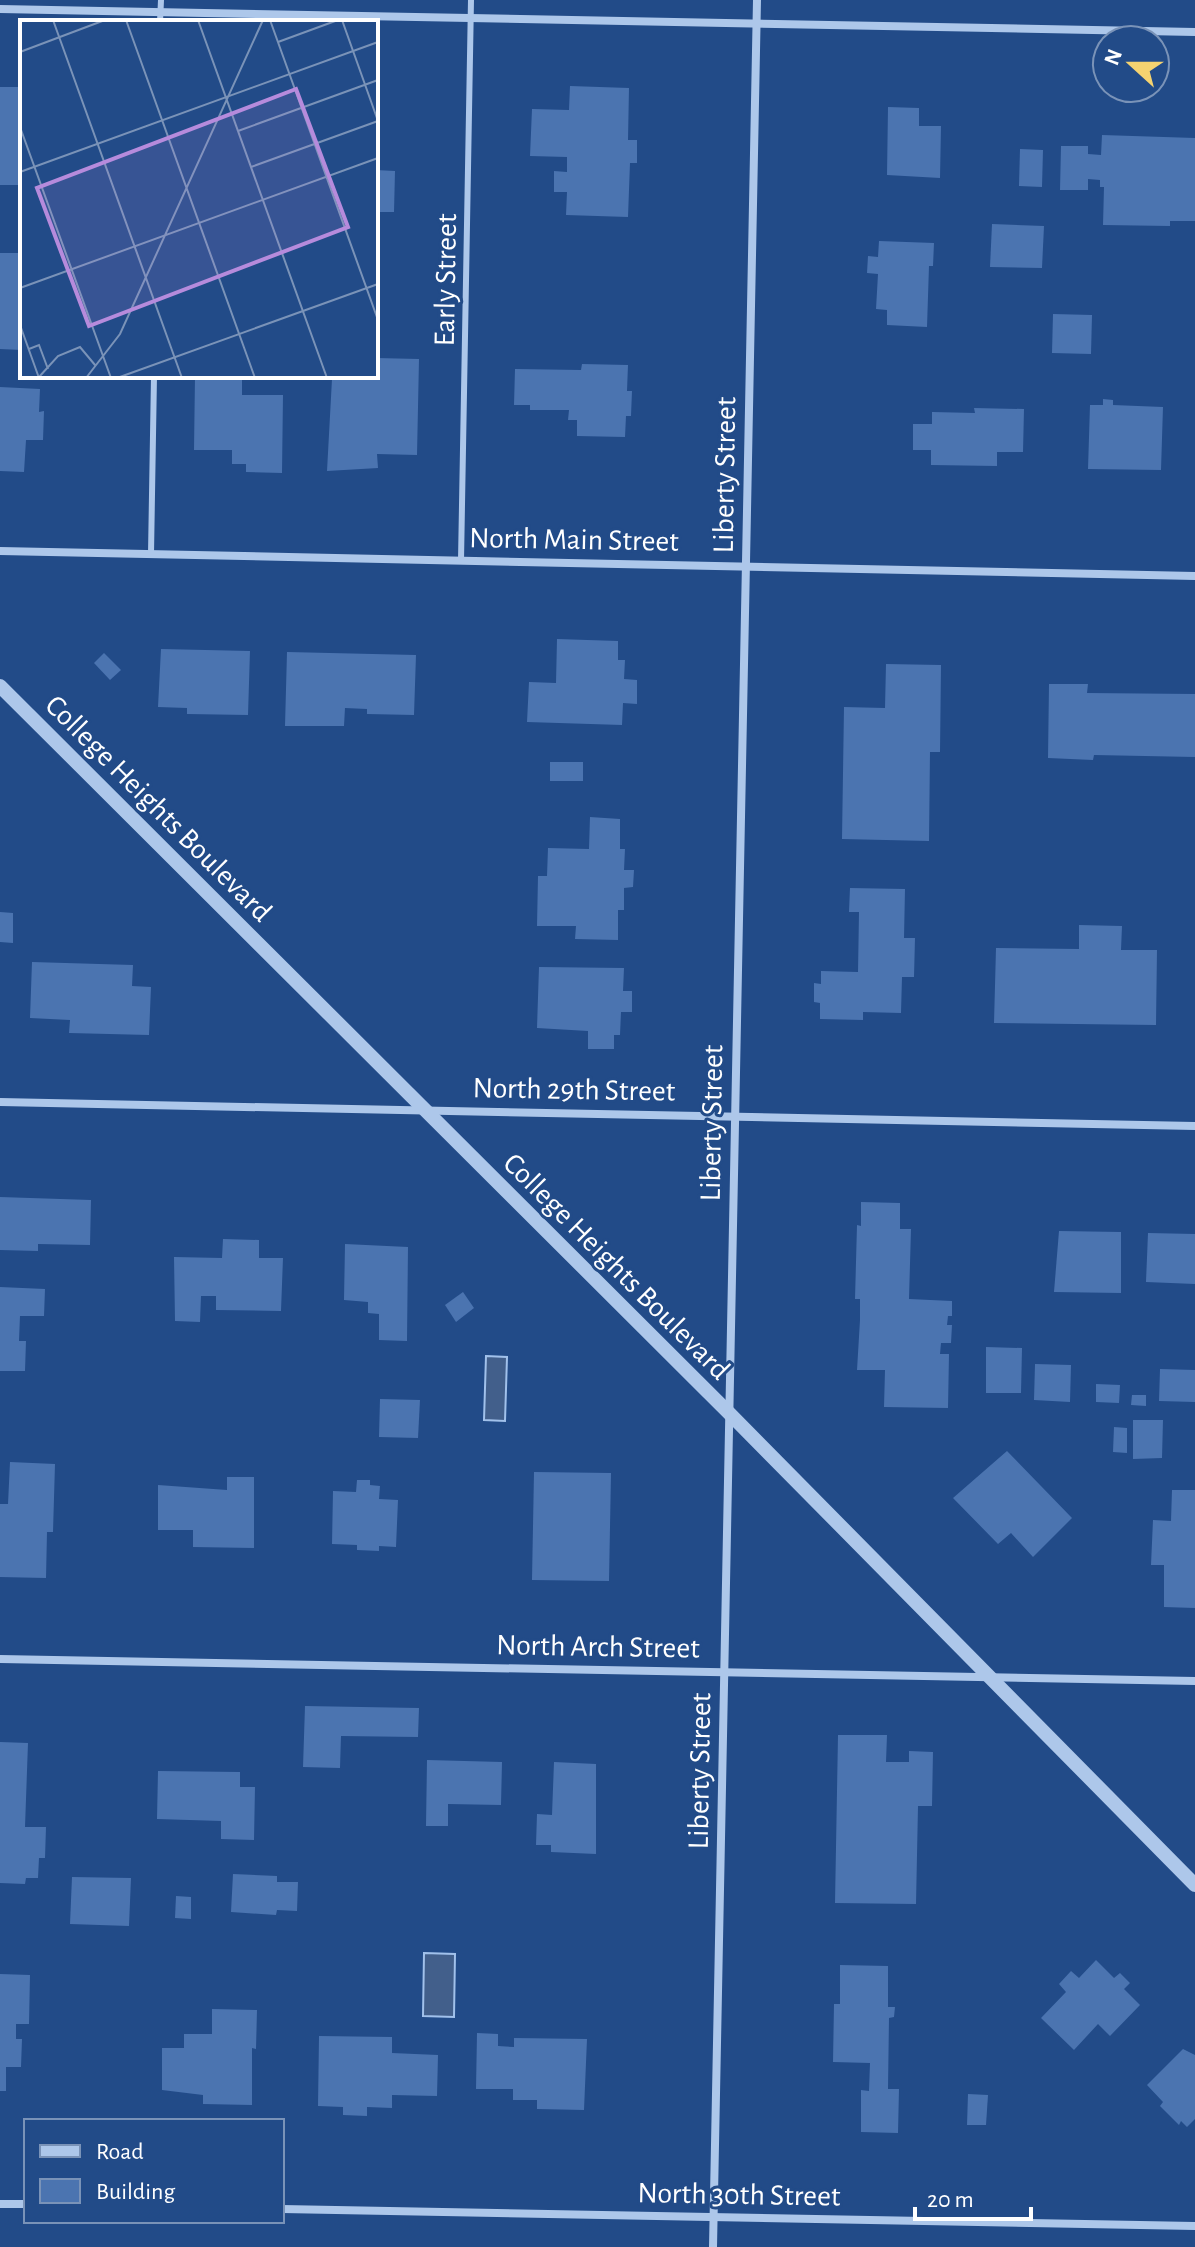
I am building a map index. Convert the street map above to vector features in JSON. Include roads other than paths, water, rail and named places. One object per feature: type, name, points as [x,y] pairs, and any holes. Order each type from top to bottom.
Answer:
[{"type":"street","name":"Liberty Street","points":[[713,2247],[757,0]]},
{"type":"street","points":[[0,9],[1195,32]]},
{"type":"street","name":"North Main Street","points":[[0,551],[1195,576]]},
{"type":"street","name":"College Heights Boulevard","points":[[0,686],[729,1413],[1195,1885]]},
{"type":"street","name":"North 29th Street","points":[[0,1102],[1195,1126]]},
{"type":"street","name":"North Arch Street","points":[[0,1659],[1195,1681]]},
{"type":"street","points":[[0,2204],[24,2204]]},
{"type":"street","name":"North 30th Street","points":[[284,2209],[1195,2226]]},
{"type":"lane","points":[[160,20],[161,0]]},
{"type":"lane","name":"Early Street","points":[[461,561],[471,0]]},
{"type":"lane","points":[[151,554],[154,378]]},
{"type":"water","points":[[486,1356],[507,1357],[505,1421],[484,1420]]},
{"type":"water","points":[[424,1953],[455,1954],[454,2017],[423,2016]]}]
